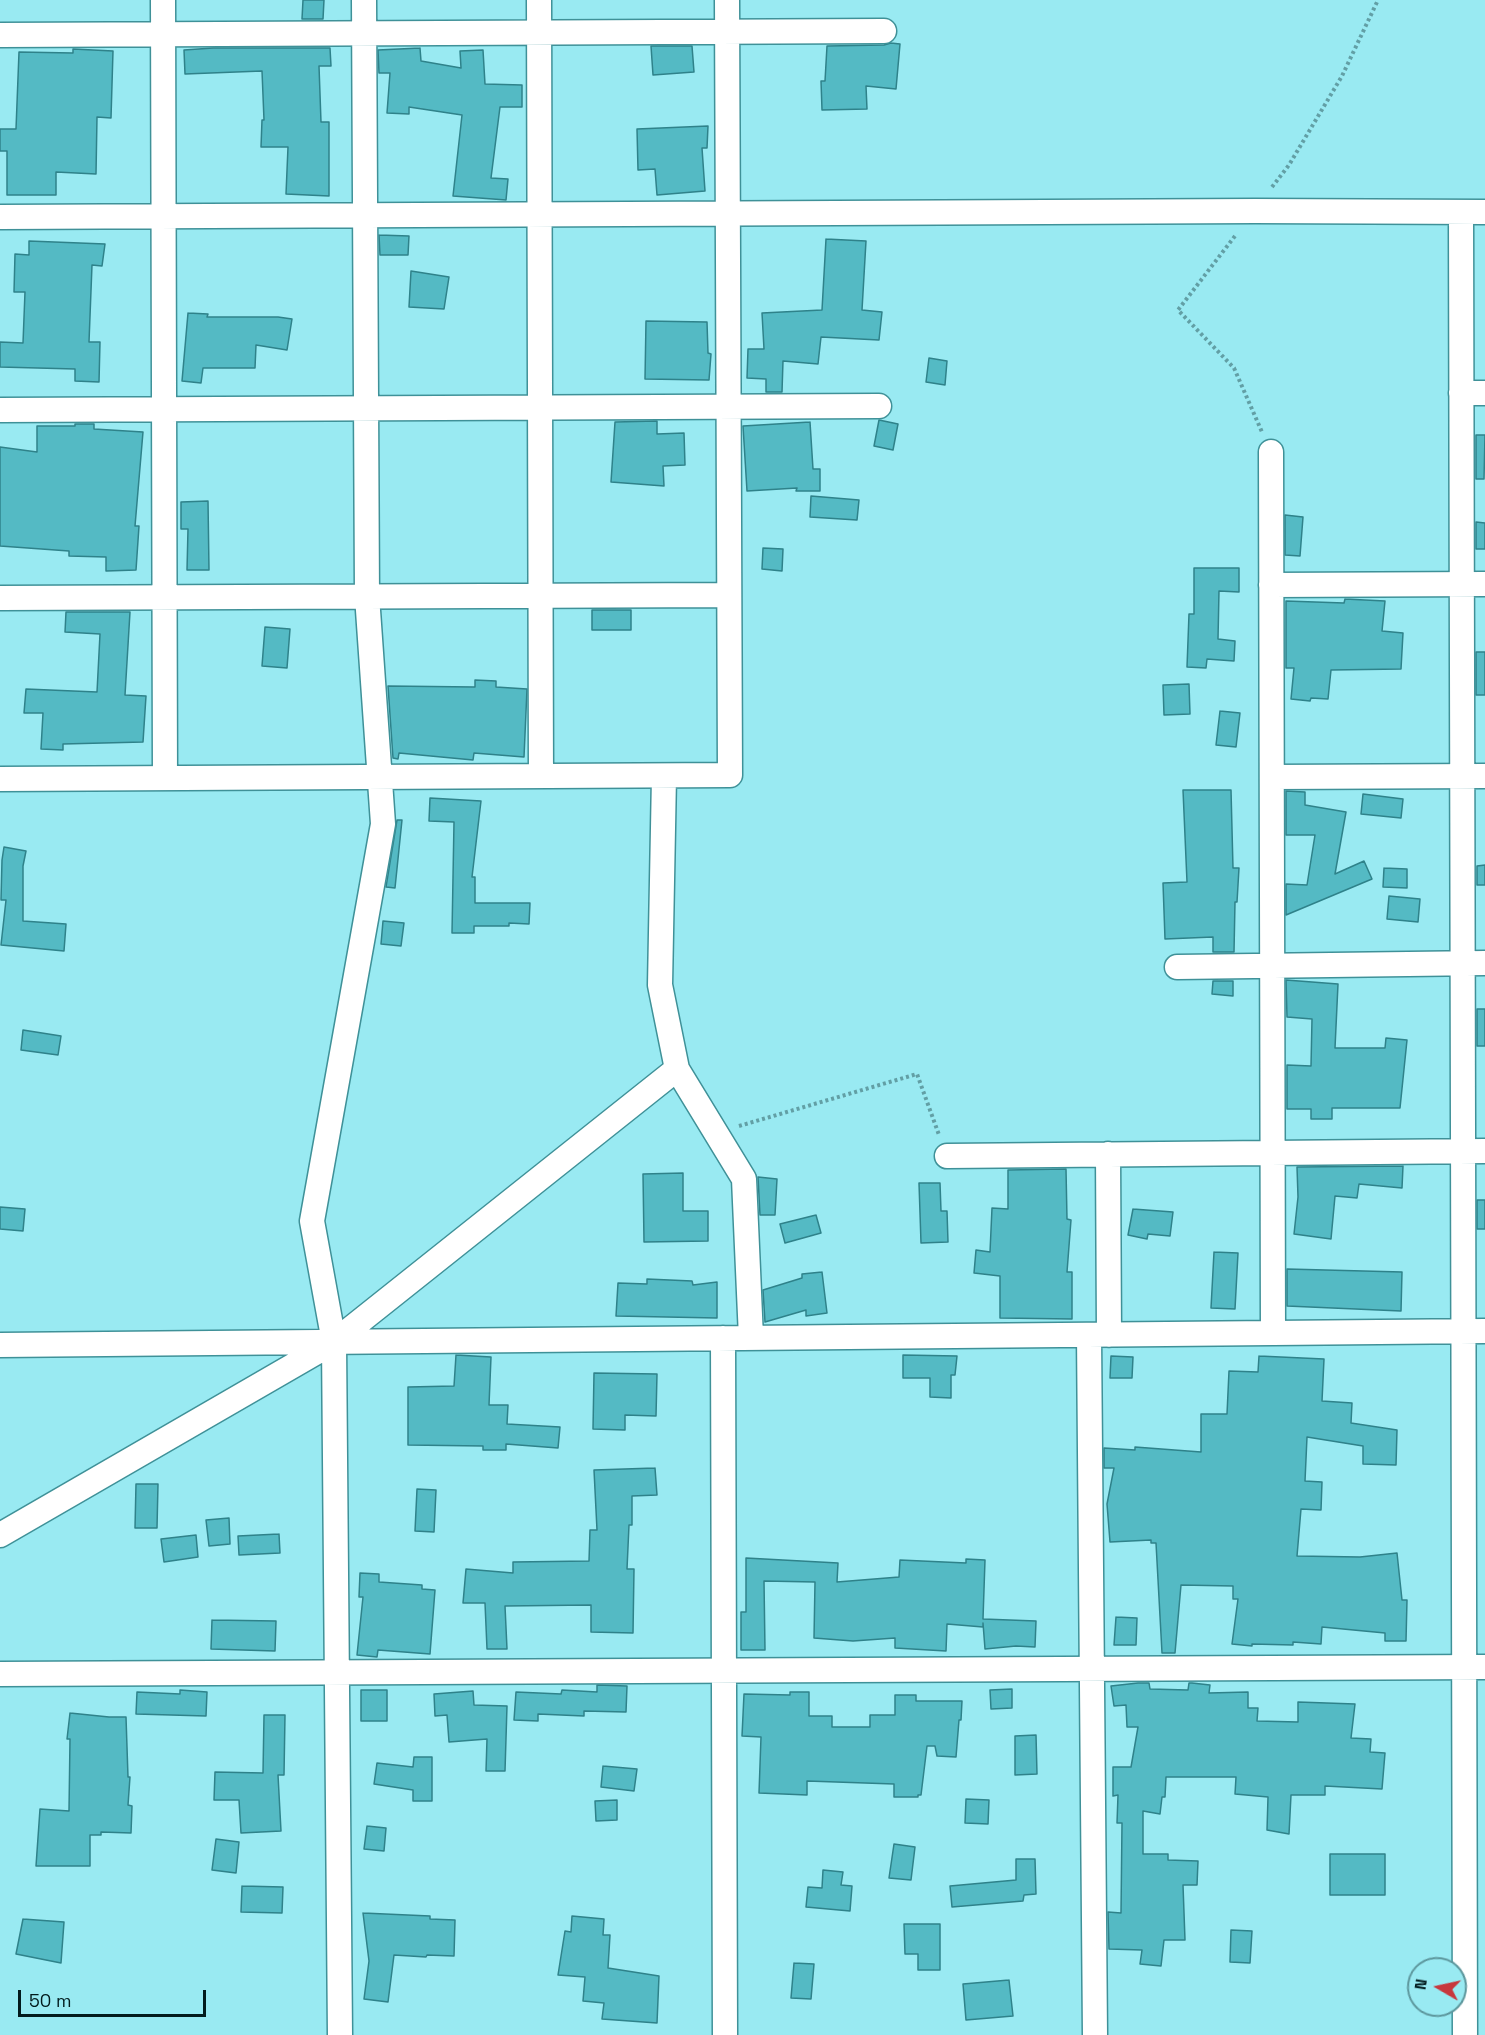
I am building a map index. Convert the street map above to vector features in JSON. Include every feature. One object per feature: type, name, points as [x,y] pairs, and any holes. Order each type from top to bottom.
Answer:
[{"type":"street","points":[[163,0],[165,778]]},
{"type":"street","points":[[340,2035],[334,1342],[312,1221],[383,824],[367,596],[364,0]]},
{"type":"street","points":[[539,0],[541,776]]},
{"type":"street","points":[[0,779],[730,775],[727,0]]},
{"type":"street","points":[[0,35],[884,31]]},
{"type":"street","points":[[0,217],[1222,211],[1485,212]]},
{"type":"street","points":[[1461,212],[1461,393],[1473,584],[1474,776],[1475,1667],[1465,2035]]},
{"type":"street","points":[[1461,393],[1485,393]]},
{"type":"street","points":[[0,410],[879,406]]},
{"type":"street","points":[[1271,452],[1273,1333]]},
{"type":"street","points":[[1271,585],[1473,584]]},
{"type":"street","points":[[0,598],[729,595]]},
{"type":"street","points":[[664,776],[660,985],[677,1069],[744,1179],[751,1338]]},
{"type":"street","points":[[1272,777],[1474,776]]},
{"type":"street","points":[[1178,967],[1474,963]]},
{"type":"street","points":[[0,1535],[334,1342],[677,1069]]},
{"type":"street","points":[[947,1156],[1474,1151]]},
{"type":"street","points":[[1095,2035],[1092,1669],[1099,1335],[1108,1154]]},
{"type":"street","points":[[0,1345],[1474,1331]]},
{"type":"street","points":[[723,1338],[725,2035]]},
{"type":"street","points":[[0,1674],[1475,1667]]},
{"type":"path","points":[[716,1133],[917,1074],[947,1156]]},
{"type":"building","points":[[303,0],[324,0],[323,19],[302,19]]},
{"type":"building","points":[[900,44],[896,89],[866,86],[867,109],[822,110],[821,81],[825,81],[827,46]]},
{"type":"building","points":[[651,46],[692,46],[694,72],[653,75]]},
{"type":"building","points":[[330,48],[331,66],[319,66],[321,122],[329,122],[329,196],[286,194],[288,147],[261,147],[262,120],[264,120],[262,71],[185,74],[184,50]]},
{"type":"building","points":[[420,48],[421,61],[461,68],[460,51],[483,50],[485,84],[522,85],[522,107],[500,107],[491,178],[508,179],[506,200],[453,196],[462,115],[409,107],[409,114],[387,113],[390,73],[379,73],[378,50]]},
{"type":"building","points":[[73,49],[113,51],[111,118],[97,117],[96,174],[56,172],[56,195],[7,195],[7,151],[0,151],[0,129],[16,129],[19,52],[73,53]]},
{"type":"building","points":[[708,126],[707,148],[702,148],[705,191],[657,195],[655,169],[638,170],[637,129]]},
{"type":"building","points":[[379,235],[409,236],[408,255],[380,255]]},
{"type":"building","points":[[826,239],[866,241],[862,310],[882,312],[879,340],[821,337],[818,364],[783,361],[782,392],[766,392],[766,379],[747,378],[748,349],[764,349],[762,313],[822,310]]},
{"type":"building","points":[[29,241],[105,244],[102,266],[92,265],[89,342],[100,342],[99,382],[75,381],[75,369],[0,367],[0,342],[23,343],[25,292],[14,292],[15,254],[29,255]]},
{"type":"building","points":[[411,271],[449,277],[444,309],[409,307]]},
{"type":"building","points":[[188,313],[208,314],[207,317],[292,319],[287,350],[256,345],[255,368],[203,368],[201,383],[182,381]]},
{"type":"building","points":[[646,321],[707,322],[708,353],[711,354],[709,380],[645,379]]},
{"type":"building","points":[[929,358],[947,361],[945,385],[926,382]]},
{"type":"building","points":[[879,420],[898,424],[893,450],[874,446]]},
{"type":"building","points":[[657,421],[657,434],[684,433],[685,465],[663,466],[664,486],[611,482],[615,422]]},
{"type":"building","points":[[810,422],[813,469],[820,469],[820,491],[796,491],[797,488],[747,491],[743,426]]},
{"type":"building","points":[[75,424],[94,424],[94,429],[143,432],[135,526],[139,526],[136,570],[106,571],[106,557],[69,556],[69,551],[0,546],[0,447],[37,452],[37,426],[75,426]]},
{"type":"building","points":[[1476,435],[1485,435],[1484,479],[1476,479]]},
{"type":"building","points":[[811,496],[859,500],[857,520],[810,517]]},
{"type":"building","points":[[208,501],[209,570],[187,570],[188,529],[181,529],[181,502]]},
{"type":"building","points":[[1285,515],[1303,517],[1300,556],[1285,555]]},
{"type":"building","points":[[1476,522],[1485,523],[1485,549],[1476,549]]},
{"type":"building","points":[[763,548],[783,549],[782,571],[762,569]]},
{"type":"building","points":[[1194,568],[1239,568],[1239,592],[1219,591],[1218,639],[1235,641],[1234,661],[1207,659],[1206,668],[1187,667],[1189,614],[1194,614]]},
{"type":"building","points":[[1345,599],[1385,601],[1382,631],[1403,633],[1401,669],[1331,670],[1328,699],[1311,698],[1310,701],[1291,699],[1294,668],[1286,668],[1286,601],[1344,603]]},
{"type":"building","points":[[592,610],[631,610],[631,630],[592,630]]},
{"type":"building","points":[[66,612],[130,612],[125,695],[146,696],[143,742],[63,744],[63,750],[41,749],[43,713],[24,713],[26,689],[97,692],[100,634],[65,632]]},
{"type":"building","points":[[265,627],[290,629],[287,668],[262,666]]},
{"type":"building","points":[[1476,652],[1485,652],[1485,695],[1476,695]]},
{"type":"building","points":[[475,680],[496,681],[496,687],[527,689],[524,757],[474,753],[473,760],[399,753],[398,759],[393,758],[388,686],[475,687]]},
{"type":"building","points":[[1189,684],[1190,714],[1164,715],[1163,685]]},
{"type":"building","points":[[1220,711],[1240,713],[1236,747],[1216,745]]},
{"type":"building","points":[[1183,790],[1231,790],[1233,868],[1239,868],[1237,902],[1235,902],[1234,952],[1213,952],[1213,937],[1165,939],[1163,883],[1187,882]]},
{"type":"building","points":[[1286,791],[1305,792],[1305,805],[1346,812],[1335,874],[1364,861],[1372,879],[1286,915],[1286,884],[1307,885],[1315,835],[1286,835]]},
{"type":"building","points":[[1363,794],[1403,799],[1401,818],[1361,814]]},
{"type":"building","points":[[430,798],[481,801],[472,877],[475,877],[475,903],[530,903],[529,924],[474,926],[474,933],[452,933],[454,822],[429,821]]},
{"type":"building","points":[[397,820],[402,820],[395,888],[386,887]]},
{"type":"building","points":[[4,847],[26,851],[23,866],[23,921],[66,924],[64,951],[1,945],[6,900],[1,900]]},
{"type":"building","points":[[1485,865],[1485,885],[1477,885],[1477,866]]},
{"type":"building","points":[[1384,868],[1407,869],[1407,888],[1383,887]]},
{"type":"building","points":[[1389,896],[1420,899],[1418,922],[1387,919]]},
{"type":"building","points":[[383,921],[404,923],[401,946],[381,944]]},
{"type":"building","points":[[1286,980],[1338,984],[1335,1048],[1385,1048],[1386,1038],[1407,1040],[1400,1108],[1332,1108],[1332,1119],[1311,1119],[1311,1109],[1287,1109],[1287,1065],[1311,1066],[1312,1019],[1287,1017]]},
{"type":"building","points":[[1213,981],[1233,981],[1233,996],[1212,994]]},
{"type":"building","points":[[1477,1009],[1485,1009],[1485,1046],[1477,1046]]},
{"type":"building","points":[[23,1030],[61,1036],[58,1055],[21,1050]]},
{"type":"building","points":[[1403,1166],[1402,1188],[1359,1184],[1357,1198],[1335,1196],[1331,1239],[1294,1234],[1298,1197],[1297,1167]]},
{"type":"building","points":[[1066,1169],[1067,1219],[1071,1220],[1067,1272],[1072,1272],[1072,1319],[1000,1318],[1000,1276],[974,1273],[976,1250],[990,1252],[992,1208],[1008,1209],[1008,1170]]},
{"type":"building","points":[[683,1173],[683,1211],[708,1211],[708,1241],[644,1242],[643,1174]]},
{"type":"building","points":[[758,1177],[777,1179],[775,1215],[760,1215]]},
{"type":"building","points":[[919,1183],[940,1183],[941,1211],[947,1211],[948,1242],[921,1243]]},
{"type":"building","points":[[1477,1200],[1485,1200],[1485,1229],[1477,1229]]},
{"type":"building","points":[[0,1207],[25,1209],[23,1231],[0,1229]]},
{"type":"building","points":[[1133,1209],[1173,1212],[1170,1236],[1148,1234],[1147,1239],[1128,1235]]},
{"type":"building","points":[[816,1215],[821,1233],[785,1243],[780,1224]]},
{"type":"building","points":[[1214,1252],[1238,1253],[1235,1309],[1211,1308]]},
{"type":"building","points":[[1287,1269],[1402,1272],[1401,1311],[1287,1306]]},
{"type":"building","points":[[822,1272],[827,1313],[806,1316],[806,1310],[765,1322],[763,1290],[802,1278],[802,1274]]},
{"type":"building","points":[[647,1279],[692,1281],[693,1285],[717,1282],[717,1318],[616,1316],[618,1283],[647,1284]]},
{"type":"building","points":[[456,1355],[491,1357],[489,1405],[508,1405],[507,1424],[560,1427],[558,1448],[506,1444],[506,1450],[483,1450],[483,1446],[408,1445],[408,1387],[454,1386]]},
{"type":"building","points":[[903,1355],[957,1356],[955,1375],[951,1375],[951,1398],[930,1397],[930,1378],[903,1378]]},
{"type":"building","points":[[1111,1356],[1133,1357],[1132,1378],[1110,1378]]},
{"type":"building","points":[[1259,1356],[1324,1359],[1322,1401],[1352,1403],[1351,1423],[1397,1430],[1396,1465],[1363,1464],[1363,1446],[1307,1437],[1305,1481],[1322,1482],[1321,1510],[1301,1509],[1297,1556],[1360,1557],[1397,1553],[1402,1600],[1407,1600],[1406,1641],[1385,1641],[1385,1633],[1322,1627],[1321,1644],[1293,1642],[1293,1645],[1252,1644],[1252,1646],[1232,1644],[1238,1599],[1233,1599],[1233,1586],[1181,1585],[1175,1653],[1162,1653],[1156,1543],[1151,1543],[1151,1540],[1110,1542],[1107,1504],[1114,1468],[1104,1468],[1104,1448],[1135,1450],[1135,1447],[1201,1452],[1201,1414],[1227,1414],[1229,1371],[1258,1372]]},
{"type":"building","points":[[594,1373],[657,1374],[656,1416],[625,1415],[625,1430],[593,1429]]},
{"type":"building","points":[[655,1468],[657,1495],[632,1496],[632,1525],[629,1525],[627,1569],[634,1569],[633,1633],[591,1632],[591,1605],[505,1606],[507,1649],[487,1649],[485,1603],[463,1603],[466,1569],[513,1573],[513,1562],[589,1561],[590,1530],[597,1530],[594,1470]]},
{"type":"building","points":[[136,1484],[158,1484],[157,1528],[135,1528]]},
{"type":"building","points":[[417,1489],[436,1490],[434,1532],[415,1531]]},
{"type":"building","points":[[229,1518],[230,1544],[209,1546],[206,1520]]},
{"type":"building","points":[[279,1534],[280,1553],[239,1555],[238,1536]]},
{"type":"building","points":[[196,1535],[198,1557],[164,1562],[161,1539]]},
{"type":"building","points":[[746,1558],[838,1563],[837,1582],[899,1577],[900,1560],[966,1563],[966,1559],[985,1560],[983,1619],[1036,1621],[1035,1647],[985,1649],[983,1623],[983,1627],[947,1624],[946,1651],[895,1648],[895,1638],[853,1641],[814,1638],[815,1582],[764,1581],[765,1650],[741,1650],[741,1612],[746,1612]]},
{"type":"building","points":[[360,1573],[379,1574],[379,1582],[422,1585],[422,1589],[435,1590],[430,1654],[378,1650],[377,1657],[357,1655],[363,1597],[359,1597]]},
{"type":"building","points":[[1116,1617],[1137,1618],[1136,1645],[1114,1645]]},
{"type":"building","points":[[212,1620],[276,1621],[275,1651],[211,1649]]},
{"type":"building","points":[[1149,1683],[1150,1689],[1188,1690],[1189,1683],[1192,1683],[1210,1685],[1209,1693],[1248,1692],[1248,1708],[1258,1708],[1257,1721],[1298,1722],[1298,1702],[1355,1704],[1351,1738],[1371,1739],[1370,1752],[1385,1753],[1382,1789],[1325,1786],[1325,1795],[1291,1795],[1289,1834],[1267,1830],[1268,1797],[1235,1794],[1236,1777],[1166,1777],[1165,1797],[1162,1797],[1160,1814],[1143,1811],[1143,1854],[1168,1854],[1168,1860],[1198,1861],[1197,1885],[1183,1885],[1185,1940],[1164,1940],[1161,1966],[1140,1964],[1142,1950],[1109,1949],[1108,1912],[1121,1913],[1122,1823],[1117,1823],[1118,1795],[1113,1796],[1113,1767],[1131,1767],[1138,1727],[1127,1727],[1126,1705],[1114,1706],[1111,1686]]},
{"type":"building","points":[[597,1685],[627,1686],[626,1712],[584,1711],[584,1716],[538,1714],[538,1721],[514,1720],[516,1692],[561,1694],[562,1690],[597,1692]]},
{"type":"building","points":[[1012,1689],[1012,1708],[991,1709],[990,1690]]},
{"type":"building","points":[[180,1690],[207,1692],[206,1716],[136,1714],[137,1692],[180,1694]]},
{"type":"building","points":[[361,1690],[387,1690],[387,1721],[361,1721]]},
{"type":"building","points":[[473,1691],[474,1705],[507,1706],[505,1771],[486,1771],[487,1739],[449,1742],[447,1715],[435,1716],[434,1694]]},
{"type":"building","points":[[790,1692],[809,1692],[809,1716],[832,1716],[832,1727],[870,1727],[870,1715],[895,1715],[895,1695],[916,1695],[916,1701],[962,1701],[956,1757],[937,1756],[935,1746],[927,1746],[921,1795],[918,1797],[894,1797],[894,1784],[807,1781],[807,1795],[759,1793],[761,1737],[742,1736],[744,1694],[790,1695]]},
{"type":"building","points":[[70,1713],[126,1717],[128,1777],[130,1777],[128,1805],[132,1806],[131,1833],[101,1832],[101,1835],[90,1835],[90,1866],[36,1866],[40,1809],[69,1811],[70,1739],[67,1739]]},
{"type":"building","points":[[264,1715],[285,1715],[284,1775],[278,1775],[281,1831],[241,1833],[239,1800],[214,1800],[215,1772],[263,1773]]},
{"type":"building","points":[[1036,1735],[1037,1774],[1015,1775],[1015,1736]]},
{"type":"building","points":[[414,1757],[432,1757],[432,1801],[413,1801],[413,1790],[374,1784],[377,1763],[413,1767]]},
{"type":"building","points":[[603,1766],[637,1769],[634,1791],[601,1787]]},
{"type":"building","points":[[966,1799],[989,1800],[988,1824],[965,1823]]},
{"type":"building","points":[[617,1800],[617,1820],[596,1821],[595,1801]]},
{"type":"building","points":[[367,1826],[386,1828],[384,1851],[364,1849]]},
{"type":"building","points":[[216,1839],[239,1842],[236,1873],[212,1870]]},
{"type":"building","points":[[894,1844],[915,1847],[911,1880],[889,1878]]},
{"type":"building","points":[[1330,1854],[1385,1854],[1385,1895],[1330,1895]]},
{"type":"building","points":[[1016,1859],[1035,1859],[1036,1894],[1024,1895],[1023,1901],[952,1907],[950,1886],[1016,1880]]},
{"type":"building","points":[[823,1870],[843,1872],[841,1885],[852,1886],[850,1911],[806,1907],[808,1887],[822,1888]]},
{"type":"building","points":[[242,1886],[283,1887],[282,1913],[241,1912]]},
{"type":"building","points":[[363,1913],[430,1916],[430,1919],[455,1920],[454,1956],[394,1955],[388,2002],[364,1999],[369,1961]]},
{"type":"building","points":[[572,1916],[604,1919],[603,1935],[610,1935],[608,1968],[659,1976],[657,2023],[602,2019],[604,2003],[583,2001],[585,1977],[558,1975],[565,1931],[571,1932]]},
{"type":"building","points":[[23,1919],[64,1922],[61,1963],[16,1954]]},
{"type":"building","points":[[904,1924],[940,1924],[940,1970],[918,1970],[918,1954],[905,1954]]},
{"type":"building","points":[[1231,1930],[1252,1931],[1250,1963],[1230,1962]]},
{"type":"building","points":[[794,1963],[814,1964],[811,1999],[791,1998]]},
{"type":"building","points":[[1009,1980],[1013,2016],[966,2020],[963,1984]]}]
